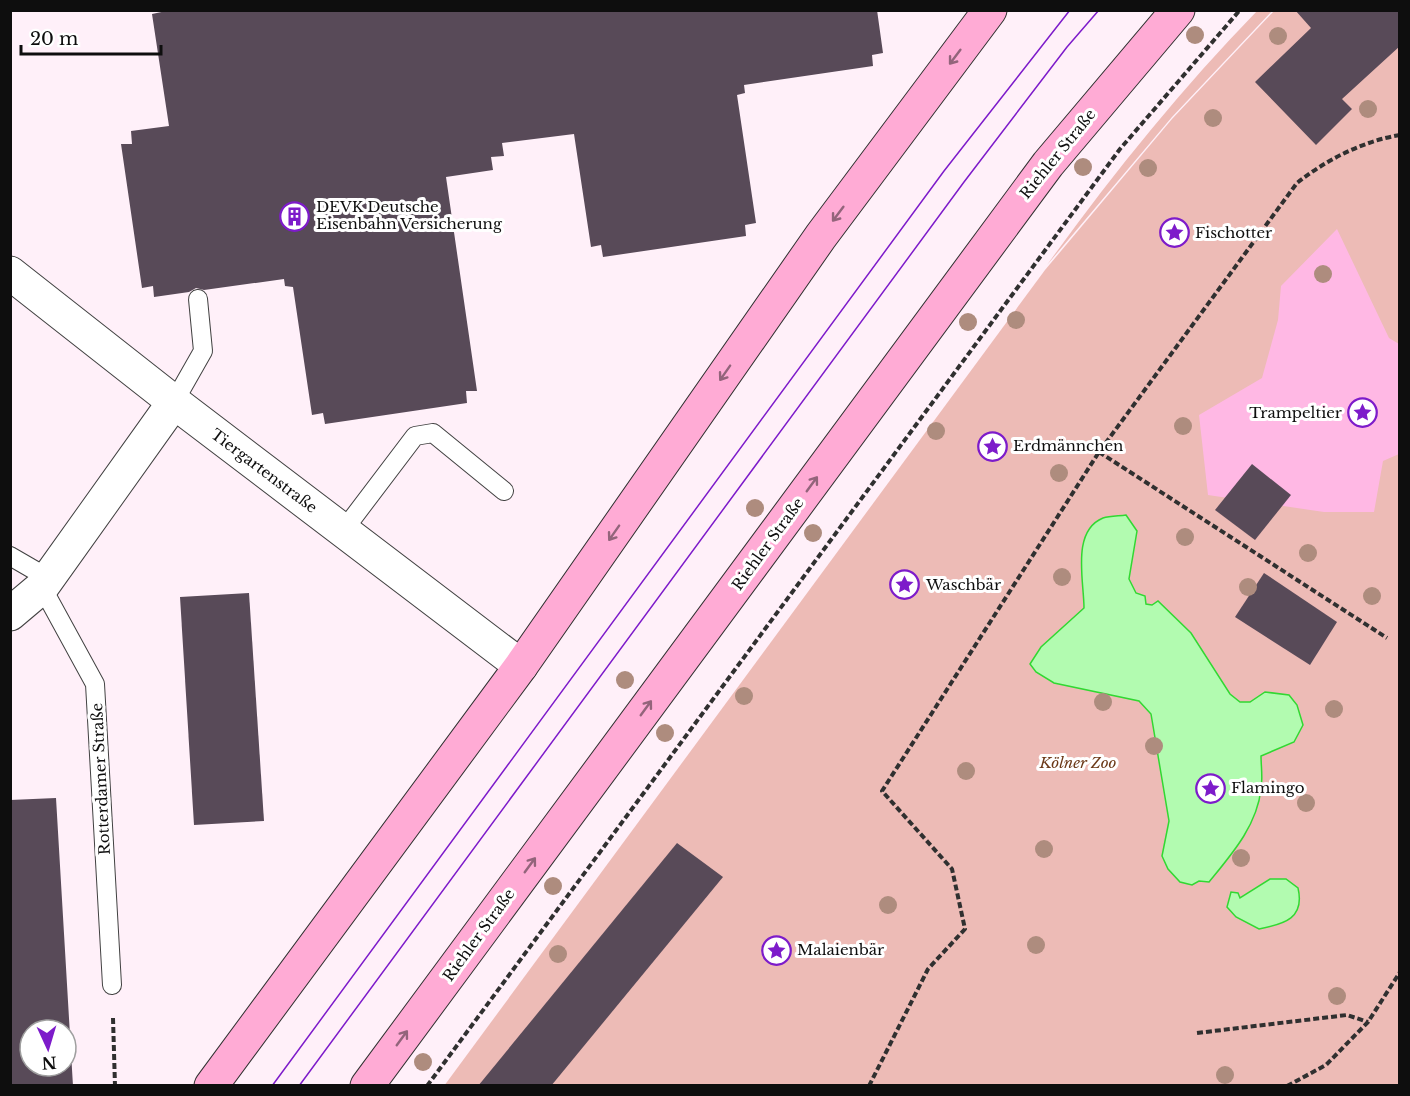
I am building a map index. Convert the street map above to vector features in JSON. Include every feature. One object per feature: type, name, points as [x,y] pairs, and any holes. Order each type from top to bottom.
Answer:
[{"type":"main road","points":[[211,1086],[521,666],[821,236],[990,10]]},
{"type":"main road","name":"Riehler Straße","points":[[367,1086],[1048,164],[1178,10]]},
{"type":"street","name":"Tiergartenstraße","points":[[10,273],[174,402],[521,666]]},
{"type":"street","points":[[10,614],[45,582],[174,402]]},
{"type":"lane","points":[[174,402],[203,351],[198,299]]},
{"type":"lane","points":[[343,531],[415,436],[434,433],[504,491]]},
{"type":"lane","points":[[10,556],[45,582]]},
{"type":"lane","name":"Rotterdamer Straße","points":[[45,582],[95,684],[112,985]]},
{"type":"path","points":[[427,1086],[1120,149],[1240,10]]},
{"type":"path","points":[[869,1086],[928,969],[965,929],[952,869],[882,790],[1099,452],[1297,183],[1314,170],[1377,139],[1400,135]]},
{"type":"path","points":[[1099,452],[1387,638]]},
{"type":"path","points":[[1287,1086],[1326,1065],[1368,1022],[1400,972]]},
{"type":"path","points":[[112,985],[115,1086]]},
{"type":"path","points":[[1197,1033],[1347,1015],[1368,1022]]},
{"type":"green space","points":[[1258,10],[1272,11],[1172,117],[1047,265],[1148,134]]},
{"type":"green space","name":"Kölner Zoo","points":[[1274,11],[1399,11],[1399,1085],[444,1086],[1045,270],[1172,119]]},
{"type":"sand","points":[[1337,229],[1389,338],[1399,344],[1399,454],[1383,461],[1374,512],[1324,512],[1208,495],[1199,415],[1262,378],[1278,320],[1281,286]]},
{"type":"shaded area","points":[[1126,515],[1137,531],[1129,579],[1136,593],[1145,596],[1146,604],[1152,605],[1158,601],[1191,633],[1230,694],[1240,702],[1250,702],[1265,692],[1289,695],[1297,705],[1303,725],[1294,742],[1261,756],[1262,785],[1259,803],[1249,828],[1209,882],[1199,881],[1192,885],[1180,882],[1168,869],[1162,856],[1169,821],[1151,714],[1139,701],[1054,683],[1036,672],[1030,664],[1041,647],[1084,608],[1081,558],[1083,545],[1093,524],[1103,518]]},
{"type":"shaded area","points":[[1270,879],[1286,879],[1298,888],[1299,906],[1296,913],[1285,922],[1259,929],[1236,917],[1227,907],[1231,892],[1238,893],[1240,898]]},
{"type":"building","name":"DEVK Deutsche Eisenbahn Versicherung","points":[[171,10],[877,10],[883,53],[872,55],[873,66],[744,85],[745,93],[737,95],[756,223],[745,225],[746,236],[603,257],[601,245],[591,247],[574,134],[502,143],[504,156],[491,157],[493,170],[446,177],[477,391],[466,391],[467,403],[325,424],[323,413],[312,415],[293,287],[285,286],[284,279],[204,290],[196,288],[189,292],[154,297],[153,286],[142,288],[121,144],[132,144],[131,131],[169,126],[152,14]]},
{"type":"building","points":[[1295,10],[1400,10],[1400,46],[1342,99],[1352,109],[1316,145],[1255,82],[1311,28]]},
{"type":"building","points":[[1252,464],[1291,495],[1255,540],[1215,510]]},
{"type":"building","points":[[1264,573],[1337,622],[1310,665],[1235,617]]},
{"type":"building","points":[[249,593],[264,821],[194,825],[180,597]]},
{"type":"building","points":[[56,798],[69,1018],[18,1018],[18,1078],[73,1078],[73,1086],[10,1086],[10,800]]},
{"type":"building","points":[[677,843],[723,877],[551,1086],[478,1086]]},
{"type":"tram line","points":[[272,1086],[944,171],[1070,10]]},
{"type":"tram line","points":[[299,1086],[964,182],[1067,47],[1099,10]]},
{"type":"place","name":"DEVK Deutsche Eisenbahn Versicherung","points":[[295,216]]},
{"type":"place","name":"Fischotter","points":[[1174,233]]},
{"type":"place","name":"Trampeltier","points":[[1363,413]]},
{"type":"place","name":"Erdmännchen","points":[[992,446]]},
{"type":"place","name":"Waschbär","points":[[905,585]]},
{"type":"place","name":"Flamingo","points":[[1210,788]]},
{"type":"place","name":"Malaienbär","points":[[776,950]]}]
